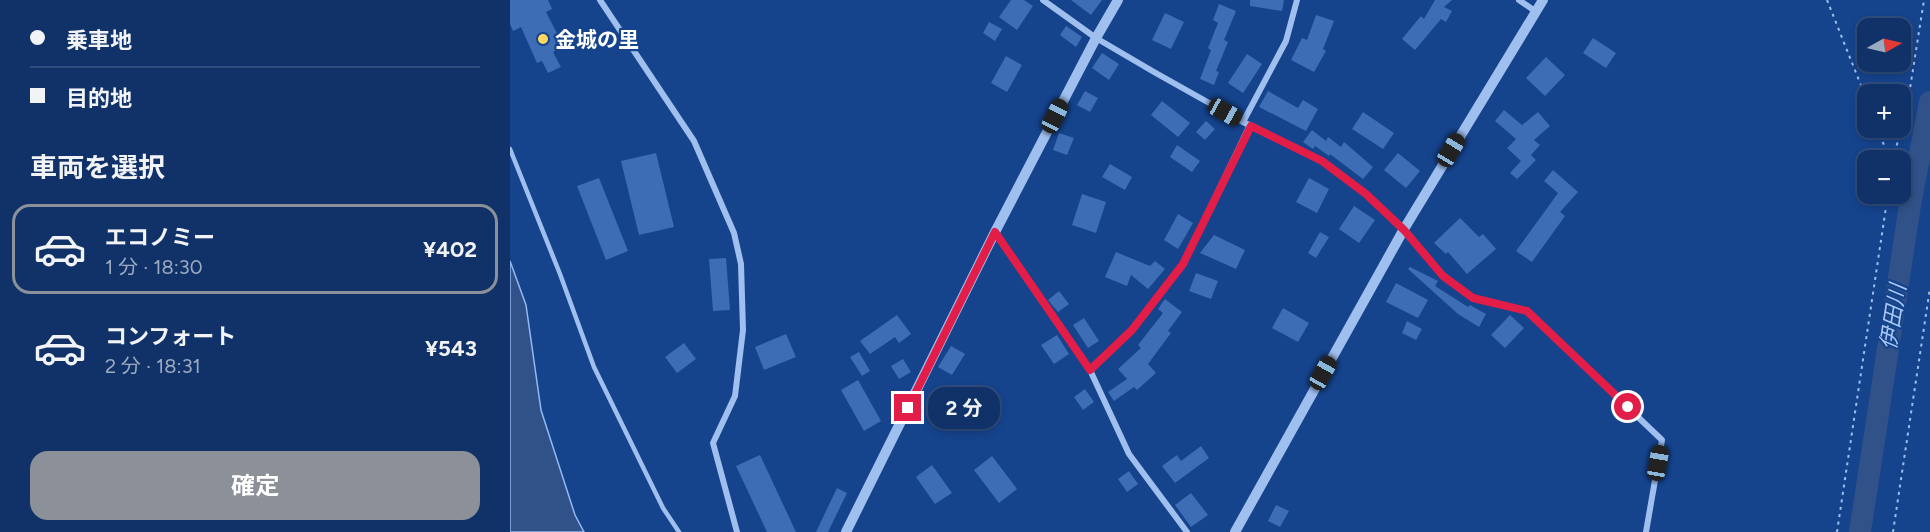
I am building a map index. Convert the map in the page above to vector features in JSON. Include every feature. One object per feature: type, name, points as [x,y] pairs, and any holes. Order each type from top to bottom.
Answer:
[{"type":"street","points":[[600,0],[694,141],[734,233],[741,264],[743,330],[735,396],[713,443],[737,532]]},
{"type":"street","points":[[1043,0],[1096,38],[1243,122],[1322,161],[1366,194],[1404,230],[1443,276],[1473,298],[1527,311],[1662,440],[1646,532]]},
{"type":"street","points":[[846,532],[995,232],[1118,0]]},
{"type":"street","points":[[1243,122],[1286,41],[1297,0]]},
{"type":"street","points":[[1519,0],[1535,12]]},
{"type":"street","points":[[1235,532],[1404,230],[1543,0]]},
{"type":"street","points":[[1090,370],[1132,330],[1183,264],[1251,126]]},
{"type":"street","points":[[995,232],[1090,370],[1128,454],[1187,532]]},
{"type":"lane","points":[[510,149],[594,367],[663,508],[679,532]]},
{"type":"path","points":[[1827,0],[1860,84]]},
{"type":"path","points":[[1895,150],[1908,101],[1924,0]]},
{"type":"path","points":[[1837,532],[1886,204]]},
{"type":"path","points":[[1893,532],[1930,288]]},
{"type":"water","points":[[510,261],[526,305],[541,410],[575,515],[584,532],[510,532]]},
{"type":"building","name":"金城の里","points":[[510,0],[548,0],[552,9],[546,12],[564,47],[553,52],[561,67],[548,73],[542,61],[537,63],[521,27],[513,31],[510,24]]},
{"type":"building","points":[[1011,0],[1024,0],[1033,6],[1017,30],[999,17]]},
{"type":"building","points":[[1071,0],[1102,0],[1091,15]]},
{"type":"building","points":[[1250,0],[1284,0],[1282,11],[1250,6]]},
{"type":"building","points":[[1435,0],[1452,0],[1444,7],[1452,11],[1446,22],[1441,19],[1415,50],[1402,39],[1421,16],[1424,19]]},
{"type":"building","points":[[1219,4],[1236,11],[1224,40],[1228,42],[1216,71],[1219,72],[1214,85],[1200,79],[1211,50],[1208,48],[1218,23],[1213,20]]},
{"type":"building","points":[[1165,13],[1184,22],[1171,49],[1152,40]]},
{"type":"building","points":[[1316,15],[1334,21],[1323,49],[1326,51],[1314,72],[1291,60],[1302,38],[1307,40]]},
{"type":"building","points":[[989,22],[1002,29],[995,41],[983,33]]},
{"type":"building","points":[[1066,26],[1082,37],[1076,47],[1060,35]]},
{"type":"building","points":[[1593,38],[1616,53],[1606,68],[1583,53]]},
{"type":"building","points":[[1102,53],[1119,64],[1109,80],[1092,68]]},
{"type":"building","points":[[1247,54],[1262,64],[1243,93],[1228,83]]},
{"type":"building","points":[[1006,56],[1022,65],[1007,92],[991,83]]},
{"type":"building","points":[[1546,57],[1565,75],[1545,96],[1526,78]]},
{"type":"building","points":[[1085,91],[1098,98],[1090,112],[1077,105]]},
{"type":"building","points":[[1268,91],[1298,108],[1303,100],[1318,109],[1306,131],[1259,107]]},
{"type":"building","points":[[1162,101],[1190,123],[1178,137],[1151,115]]},
{"type":"building","points":[[1504,110],[1522,125],[1538,112],[1550,126],[1534,140],[1540,145],[1531,155],[1536,160],[1517,179],[1510,173],[1521,161],[1507,148],[1516,139],[1495,121]]},
{"type":"building","points":[[1363,112],[1394,133],[1383,149],[1352,129]]},
{"type":"building","points":[[1206,121],[1215,129],[1205,140],[1196,132]]},
{"type":"building","points":[[1312,130],[1326,141],[1328,137],[1341,147],[1344,142],[1373,167],[1363,179],[1330,154],[1329,156],[1315,146],[1313,149],[1303,142]]},
{"type":"building","points":[[1059,133],[1074,138],[1067,155],[1053,150]]},
{"type":"building","points":[[1177,145],[1200,161],[1192,172],[1170,157]]},
{"type":"building","points":[[656,153],[674,227],[639,235],[621,161]]},
{"type":"building","points":[[1398,153],[1420,171],[1406,188],[1384,170]]},
{"type":"building","points":[[1110,164],[1132,177],[1125,190],[1102,177]]},
{"type":"building","points":[[1553,170],[1578,192],[1560,212],[1565,216],[1532,262],[1516,251],[1558,193],[1544,181]]},
{"type":"building","points":[[599,178],[628,251],[606,260],[577,186]]},
{"type":"building","points":[[1309,178],[1329,189],[1317,213],[1296,202]]},
{"type":"building","points":[[1082,194],[1106,202],[1096,233],[1072,225]]},
{"type":"building","points":[[1354,206],[1375,220],[1359,243],[1339,229]]},
{"type":"building","points":[[1178,214],[1193,223],[1178,249],[1164,240]]},
{"type":"building","points":[[1460,218],[1479,237],[1483,234],[1496,249],[1467,274],[1448,252],[1446,254],[1434,243]]},
{"type":"building","points":[[1320,232],[1329,237],[1316,258],[1308,253]]},
{"type":"building","points":[[1214,235],[1245,250],[1236,269],[1200,253]]},
{"type":"building","points":[[1116,252],[1150,266],[1155,261],[1165,269],[1148,289],[1131,275],[1127,286],[1105,277]]},
{"type":"building","points":[[726,258],[730,310],[713,311],[709,259]]},
{"type":"building","points":[[1410,267],[1438,281],[1435,286],[1468,307],[1470,305],[1486,314],[1479,327],[1458,314],[1408,269]]},
{"type":"building","points":[[1196,273],[1218,281],[1211,299],[1189,291]]},
{"type":"building","points":[[1396,283],[1428,300],[1418,318],[1386,302]]},
{"type":"building","points":[[1059,291],[1069,304],[1058,312],[1048,300]]},
{"type":"building","points":[[1165,299],[1182,312],[1168,331],[1171,333],[1148,364],[1156,373],[1137,390],[1134,387],[1114,401],[1108,392],[1127,379],[1118,369],[1141,348],[1138,345],[1163,313],[1158,309]]},
{"type":"building","points":[[1283,308],[1309,323],[1298,342],[1272,328]]},
{"type":"building","points":[[897,315],[911,334],[899,343],[895,337],[870,354],[860,341]]},
{"type":"building","points":[[1510,315],[1524,328],[1505,348],[1491,335]]},
{"type":"building","points":[[1084,318],[1099,341],[1088,348],[1073,325]]},
{"type":"building","points":[[1407,321],[1422,329],[1416,340],[1402,333]]},
{"type":"building","points":[[786,334],[796,357],[764,370],[755,347]]},
{"type":"building","points":[[1057,335],[1069,354],[1054,364],[1041,345]]},
{"type":"building","points":[[684,343],[696,359],[677,373],[665,357]]},
{"type":"building","points":[[951,346],[965,354],[952,375],[938,367]]},
{"type":"building","points":[[859,352],[870,371],[862,376],[850,357]]},
{"type":"building","points":[[903,359],[911,372],[899,379],[891,366]]},
{"type":"building","points":[[858,380],[881,421],[864,431],[841,390]]},
{"type":"building","points":[[1085,389],[1094,402],[1083,410],[1074,397]]},
{"type":"building","points":[[1201,446],[1209,458],[1175,483],[1162,466],[1177,455],[1181,461]]},
{"type":"building","points":[[760,455],[796,532],[767,532],[736,466]]},
{"type":"building","points":[[992,456],[1017,489],[999,503],[974,470]]},
{"type":"building","points":[[932,465],[952,493],[935,504],[916,477]]},
{"type":"building","points":[[1129,471],[1138,484],[1127,492],[1118,479]]},
{"type":"building","points":[[837,488],[847,493],[828,532],[816,532]]},
{"type":"building","points":[[1191,493],[1208,515],[1191,527],[1175,505]]},
{"type":"building","points":[[1276,505],[1289,511],[1280,527],[1268,521]]},
{"type":"waterway","name":"伊田川","points":[[1860,532],[1910,205],[1930,102]]},
{"type":"place","name":"金城の里","points":[[543,39]]},
{"type":"route","points":[[908,408],[995,232],[1090,370],[1132,330],[1183,264],[1251,126],[1322,161],[1366,194],[1404,230],[1443,276],[1473,298],[1527,311],[1628,407]]}]
